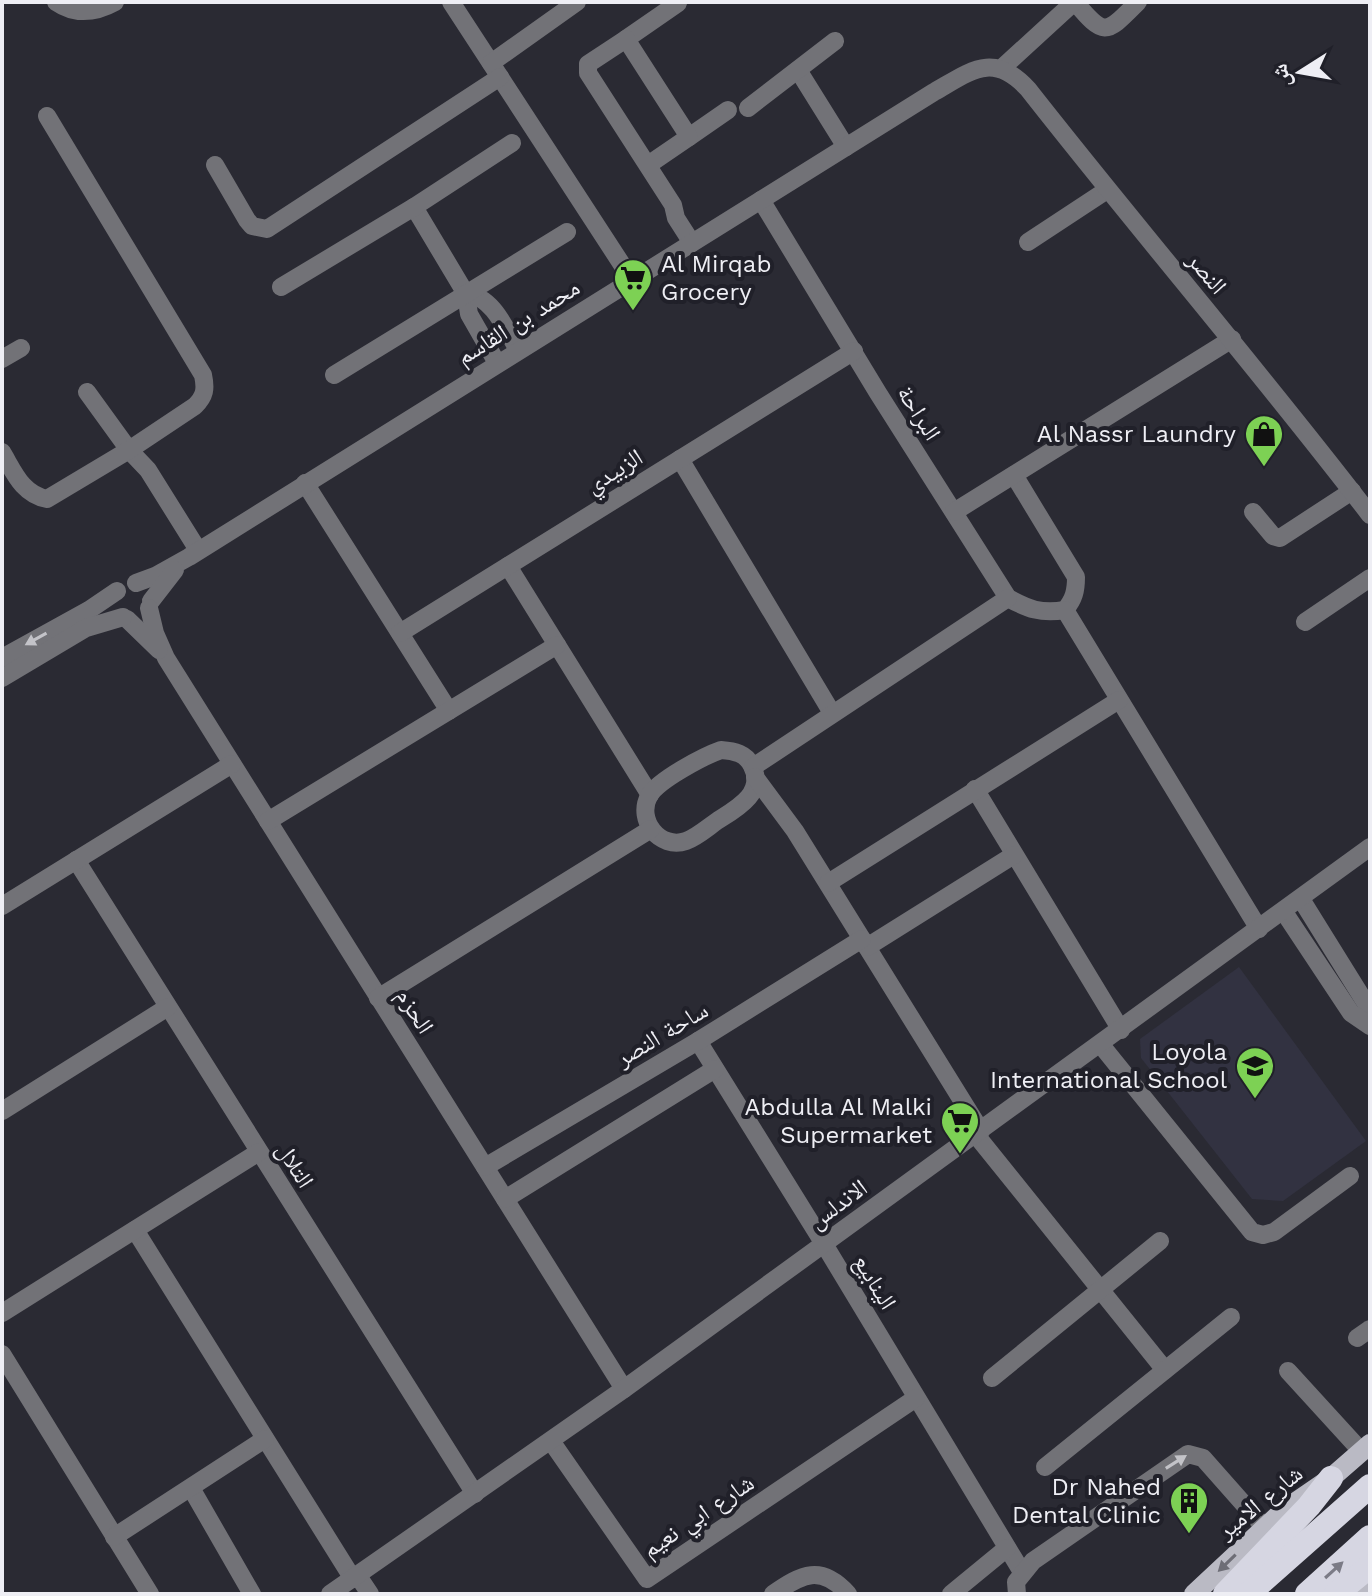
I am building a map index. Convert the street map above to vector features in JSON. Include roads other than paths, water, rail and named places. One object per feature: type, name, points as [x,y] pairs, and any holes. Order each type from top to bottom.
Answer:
[{"type":"highway","points":[[1225,1594],[1309,1506],[1331,1478]]},
{"type":"highway","points":[[1248,1594],[1370,1486]]},
{"type":"highway","points":[[1307,1594],[1370,1537]]},
{"type":"highway","points":[[1336,1594],[1370,1566]]},
{"type":"main road","name":"شارع الامير","points":[[1194,1594],[1264,1527],[1366,1448]]},
{"type":"main road","points":[[1359,1594],[1370,1584]]},
{"type":"street","points":[[56,2],[74,11],[88,12],[115,2]]},
{"type":"street","points":[[451,2],[632,280]]},
{"type":"street","points":[[215,165],[252,226],[267,229],[274,226],[496,70],[577,2]]},
{"type":"street","points":[[1002,68],[1075,2],[1094,25],[1103,28],[1116,24],[1138,2]]},
{"type":"street","points":[[678,3],[588,64],[588,73],[673,205],[683,213],[696,240]]},
{"type":"street","points":[[626,39],[689,137]]},
{"type":"street","points":[[748,108],[835,41]]},
{"type":"street","name":"محمد بن القاسم","points":[[136,583],[155,576],[192,554],[971,71],[1002,68]]},
{"type":"street","name":"النصر","points":[[1002,68],[1017,76],[1028,89],[1107,190],[1232,339],[1370,515]]},
{"type":"street","points":[[798,70],[846,147]]},
{"type":"street","points":[[648,165],[728,110]]},
{"type":"street","points":[[2,452],[25,489],[34,496],[47,499],[129,450],[202,399],[206,388],[203,375],[47,116]]},
{"type":"street","points":[[281,287],[414,207],[512,143]]},
{"type":"street","points":[[1028,242],[1107,190]]},
{"type":"street","name":"البراحة","points":[[761,200],[1008,598]]},
{"type":"street","points":[[414,207],[466,294],[469,314],[497,363]]},
{"type":"street","points":[[334,375],[567,232]]},
{"type":"street","points":[[466,294],[478,296],[488,303],[518,350]]},
{"type":"street","points":[[954,512],[1232,339]]},
{"type":"street","points":[[2,359],[21,348]]},
{"type":"street","name":"الزبيدي","points":[[400,633],[854,351]]},
{"type":"street","points":[[87,392],[129,450],[148,470],[192,554]]},
{"type":"street","points":[[680,459],[832,713]]},
{"type":"street","points":[[754,772],[832,713],[1008,598],[1030,610],[1047,613],[1065,610],[1076,589],[1076,577],[1014,475]]},
{"type":"street","points":[[305,483],[449,711]]},
{"type":"street","points":[[1253,512],[1273,536],[1280,538],[1352,491]]},
{"type":"street","name":"محمد بن القاسم","points":[[150,604],[163,582],[192,554]]},
{"type":"street","points":[[508,566],[650,795]]},
{"type":"street","points":[[1305,622],[1370,578]]},
{"type":"street","points":[[2,658],[89,610],[125,584],[136,583],[147,589],[150,604],[143,616],[86,628],[2,678]]},
{"type":"street","points":[[117,591],[114,602],[125,618]]},
{"type":"street","name":"الحزم","points":[[150,604],[155,633],[166,658],[624,1389]]},
{"type":"street","points":[[1065,610],[1259,929]]},
{"type":"street","name":"الحزم","points":[[125,618],[166,658]]},
{"type":"street","points":[[268,821],[557,645]]},
{"type":"street","points":[[828,883],[1119,700]]},
{"type":"street","points":[[754,772],[753,793],[745,804],[691,839],[669,842],[651,829],[646,818],[646,806],[650,795],[658,787],[709,754],[721,750],[734,751],[746,757],[828,883],[978,1133],[1165,1370]]},
{"type":"street","points":[[2,906],[232,764]]},
{"type":"street","points":[[975,789],[1121,1030]]},
{"type":"street","points":[[378,998],[651,829]]},
{"type":"street","name":"الاندلس","points":[[330,1594],[624,1389],[1370,847]]},
{"type":"street","name":"ساحة النصر","points":[[485,1167],[1014,855]]},
{"type":"street","name":"التلال","points":[[76,860],[475,1494]]},
{"type":"street","points":[[1301,899],[1370,1010]]},
{"type":"street","points":[[1284,912],[1351,1013],[1370,1026]]},
{"type":"street","points":[[1321,968],[1338,957]]},
{"type":"street","points":[[2,1111],[168,1007]]},
{"type":"street","name":"الينابيع","points":[[698,1041],[1022,1572]]},
{"type":"street","points":[[1101,1045],[1252,1232],[1263,1235],[1274,1232],[1350,1176]]},
{"type":"street","points":[[505,1199],[715,1069]]},
{"type":"street","points":[[2,1313],[259,1152]]},
{"type":"street","points":[[135,1230],[265,1439],[356,1578],[370,1594]]},
{"type":"street","points":[[992,1378],[1160,1241]]},
{"type":"street","points":[[1045,1467],[1231,1317]]},
{"type":"street","points":[[2,1354],[150,1594]]},
{"type":"street","name":"شارع الامير","points":[[1288,1371],[1366,1448]]},
{"type":"street","name":"شارع ابي نعيم","points":[[551,1441],[647,1579],[916,1398]]},
{"type":"street","points":[[114,1537],[265,1439]]},
{"type":"street","points":[[1017,1594],[1016,1582],[1022,1572],[1046,1552],[1188,1454],[1203,1458],[1264,1527]]},
{"type":"street","points":[[191,1488],[252,1594]]},
{"type":"street","points":[[951,1594],[1007,1548]]},
{"type":"street","points":[[773,1594],[803,1576],[822,1574],[839,1584],[848,1594]]},
{"type":"place","name":"Al Mirqab Grocery","points":[[633,312]]},
{"type":"place","name":"Al Nassr Laundry","points":[[1264,468]]},
{"type":"place","name":"Loyola International School","points":[[1255,1100]]},
{"type":"place","name":"Abdulla Al Malki Supermarket","points":[[960,1155]]},
{"type":"place","name":"Dr Nahed Dental Clinic","points":[[1189,1535]]}]
